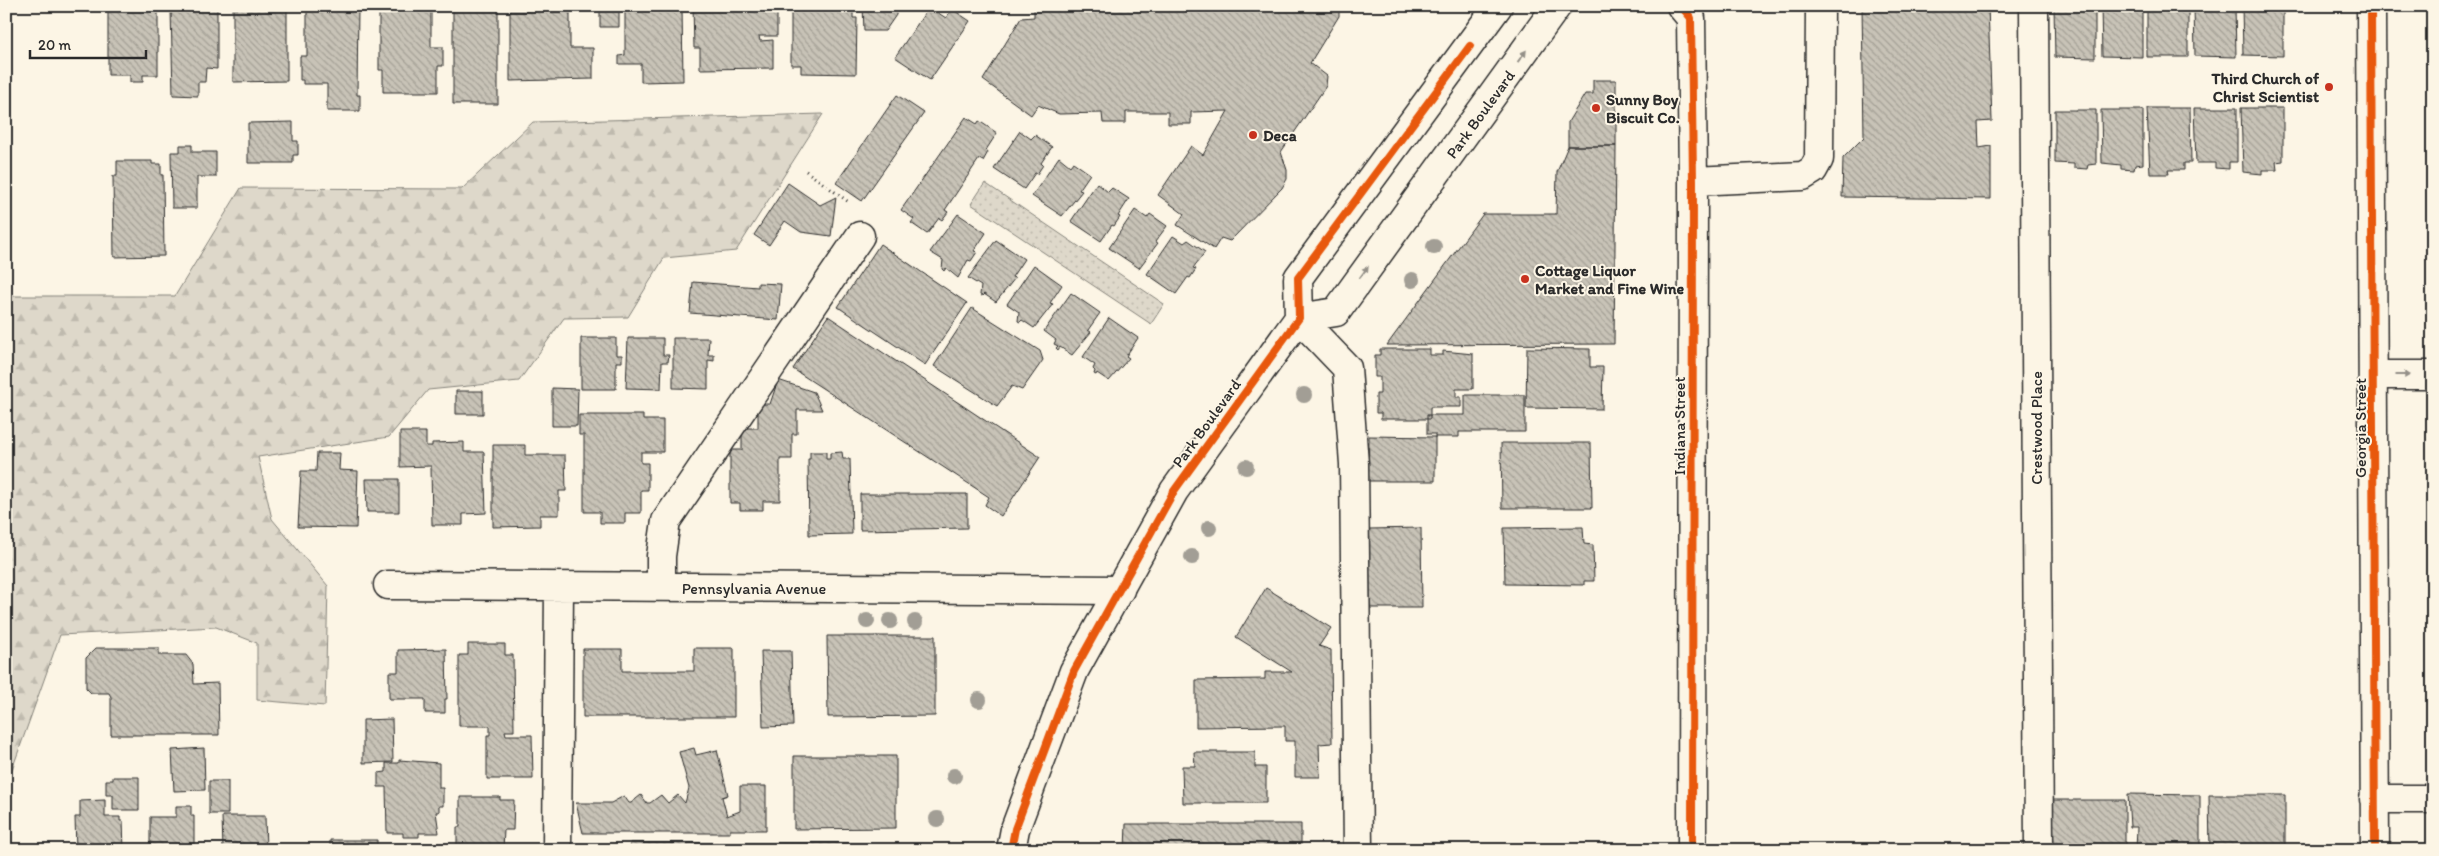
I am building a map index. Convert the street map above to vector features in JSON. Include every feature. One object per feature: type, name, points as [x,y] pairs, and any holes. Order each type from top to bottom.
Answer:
[{"type":"street","points":[[1358,850],[1354,464],[1346,368],[1299,318],[1298,278],[1498,6]]},
{"type":"street","name":"Park Boulevard","points":[[1011,850],[1016,829],[1074,671],[1174,491],[1299,318],[1336,312],[1557,6]]},
{"type":"street","name":"Indiana Street","points":[[1681,6],[1691,18],[1694,181],[1692,850]]},
{"type":"street","points":[[1694,181],[1803,176],[1813,170],[1819,159],[1820,6]]},
{"type":"street","name":"Crestwood Place","points":[[2034,6],[2038,850]]},
{"type":"street","name":"Georgia Street","points":[[2371,6],[2375,850]]},
{"type":"street","points":[[661,587],[661,556],[666,521],[752,391],[860,236]]},
{"type":"street","points":[[2374,375],[2433,375]]},
{"type":"street","name":"Pennsylvania Avenue","points":[[388,585],[1120,590]]},
{"type":"street","points":[[557,850],[559,587]]},
{"type":"street","points":[[2374,799],[2433,799]]},
{"type":"path","points":[[806,171],[854,205]]},
{"type":"green space","points":[[823,114],[736,251],[664,258],[628,317],[564,318],[519,381],[428,390],[389,437],[258,457],[272,519],[328,586],[325,706],[257,700],[257,643],[216,627],[60,635],[10,775],[6,775],[6,315],[10,296],[175,296],[241,188],[462,189],[533,122]]},
{"type":"green space","points":[[985,183],[1164,304],[1151,324],[971,204]]},
{"type":"building","points":[[108,6],[158,6],[158,75],[143,75],[143,82],[130,82],[130,75],[108,75]]},
{"type":"building","points":[[183,6],[216,6],[217,10],[217,69],[206,68],[205,82],[198,82],[198,96],[173,95],[171,9],[183,9]]},
{"type":"building","points":[[238,6],[282,6],[282,9],[287,9],[287,81],[233,82],[233,9],[238,9]]},
{"type":"building","points":[[311,6],[358,6],[357,95],[360,95],[360,111],[327,111],[327,84],[303,84],[303,80],[300,80],[300,56],[307,56],[307,11],[311,11]]},
{"type":"building","points":[[379,6],[431,8],[431,47],[443,47],[443,66],[438,66],[438,92],[383,92],[383,70],[379,70]]},
{"type":"building","points":[[529,6],[550,6],[550,12],[570,12],[570,48],[593,48],[593,79],[510,81],[510,11],[529,11]]},
{"type":"building","points":[[600,6],[619,6],[619,27],[600,27]]},
{"type":"building","points":[[625,6],[682,7],[683,81],[641,82],[641,64],[619,64],[619,56],[625,55]]},
{"type":"building","points":[[693,6],[777,6],[777,36],[759,36],[760,41],[773,40],[773,68],[700,69],[700,48],[694,48]]},
{"type":"building","points":[[791,6],[853,6],[853,18],[857,18],[856,74],[801,73],[801,65],[791,65]]},
{"type":"building","points":[[863,6],[896,6],[896,15],[885,31],[864,31]]},
{"type":"building","name":"Deca","points":[[1034,6],[1339,6],[1339,16],[1310,63],[1327,76],[1326,86],[1281,152],[1287,170],[1287,179],[1282,188],[1230,241],[1221,238],[1214,249],[1177,225],[1184,214],[1158,195],[1191,146],[1203,155],[1228,111],[1191,112],[1191,124],[1168,124],[1168,112],[1126,112],[1126,123],[1103,123],[1102,113],[1059,114],[1038,105],[1031,115],[983,80],[1021,18],[1034,17]]},
{"type":"building","points":[[1862,6],[1988,6],[1992,121],[1978,122],[1979,148],[1991,146],[1991,199],[1842,197],[1843,158],[1864,137]]},
{"type":"building","points":[[2054,6],[2095,6],[2095,58],[2055,57]]},
{"type":"building","points":[[2101,6],[2142,6],[2142,57],[2102,56]]},
{"type":"building","points":[[2147,6],[2188,6],[2188,57],[2147,57]]},
{"type":"building","points":[[2194,6],[2235,6],[2236,57],[2195,56]]},
{"type":"building","points":[[2242,6],[2283,6],[2283,56],[2243,55]]},
{"type":"building","points":[[929,7],[946,18],[952,9],[970,21],[930,80],[895,57]]},
{"type":"building","points":[[453,10],[498,10],[498,104],[453,104]]},
{"type":"building","name":"Sunny Boy Biscuit Co.","points":[[1593,80],[1616,80],[1616,146],[1568,146],[1568,122],[1585,94],[1593,94]]},
{"type":"building","points":[[897,95],[924,113],[862,201],[836,183]]},
{"type":"building","points":[[2147,108],[2190,108],[2191,163],[2184,163],[2184,170],[2168,170],[2169,174],[2150,174]]},
{"type":"building","points":[[2194,108],[2237,108],[2237,162],[2229,162],[2229,169],[2215,168],[2215,163],[2196,163]]},
{"type":"building","points":[[2241,108],[2283,108],[2283,161],[2276,162],[2277,170],[2262,170],[2262,174],[2243,172]]},
{"type":"building","points":[[2055,110],[2096,110],[2096,164],[2088,165],[2087,169],[2074,168],[2074,164],[2055,163]]},
{"type":"building","points":[[2101,110],[2143,110],[2143,164],[2135,165],[2134,170],[2121,169],[2121,165],[2102,163]]},
{"type":"building","points":[[966,117],[977,124],[979,121],[997,133],[986,150],[988,152],[983,161],[979,159],[945,210],[948,212],[942,220],[939,218],[927,234],[911,223],[914,219],[901,210]]},
{"type":"building","points":[[293,122],[293,141],[298,141],[298,155],[293,155],[293,163],[248,163],[248,123]]},
{"type":"building","points":[[1020,131],[1031,139],[1035,135],[1052,147],[1041,163],[1043,165],[1037,174],[1035,173],[1024,189],[994,169]]},
{"type":"building","points":[[180,145],[192,145],[192,152],[216,152],[216,177],[197,177],[197,208],[172,208],[171,152],[180,152]]},
{"type":"building","name":"Cottage Liquor Market and Fine Wine","points":[[1568,146],[1616,146],[1614,344],[1387,345],[1483,214],[1556,214],[1557,172]]},
{"type":"building","points":[[1059,157],[1070,166],[1073,162],[1090,174],[1079,190],[1082,191],[1062,216],[1032,196]]},
{"type":"building","points":[[117,161],[152,161],[152,164],[161,164],[161,175],[163,175],[164,256],[114,257],[113,176],[117,176]]},
{"type":"building","points":[[788,183],[820,205],[836,197],[831,236],[801,232],[785,221],[769,245],[754,235]]},
{"type":"building","points":[[1097,183],[1108,192],[1112,188],[1129,199],[1114,226],[1112,225],[1101,241],[1071,221]]},
{"type":"building","points":[[1135,210],[1147,218],[1150,214],[1167,226],[1155,242],[1158,243],[1139,268],[1109,248]]},
{"type":"building","points":[[958,214],[986,233],[974,251],[977,252],[971,261],[968,260],[958,278],[946,268],[944,271],[942,269],[943,260],[930,252]]},
{"type":"building","points":[[1173,236],[1184,243],[1188,240],[1205,252],[1193,268],[1196,269],[1190,278],[1188,277],[1176,294],[1147,274]]},
{"type":"building","points":[[996,240],[1024,259],[1012,277],[1015,278],[996,302],[984,294],[980,295],[981,286],[968,278]]},
{"type":"building","points":[[880,244],[967,303],[925,365],[838,307]]},
{"type":"building","points":[[1034,265],[1062,285],[1050,303],[1053,304],[1034,328],[1022,320],[1018,321],[1019,312],[1007,304]]},
{"type":"building","points":[[693,282],[758,287],[758,283],[781,284],[778,320],[690,313]]},
{"type":"building","points":[[1071,293],[1100,313],[1088,330],[1091,332],[1072,355],[1060,347],[1058,350],[1056,348],[1058,346],[1054,344],[1056,340],[1044,331]]},
{"type":"building","points":[[972,308],[1040,351],[1043,360],[1022,390],[1012,386],[997,406],[934,366]]},
{"type":"building","points":[[828,316],[1040,457],[1001,516],[985,505],[989,497],[793,369]]},
{"type":"building","points":[[1109,318],[1138,338],[1126,356],[1129,358],[1109,381],[1097,373],[1096,375],[1094,374],[1095,371],[1093,369],[1095,365],[1083,357]]},
{"type":"building","points":[[581,338],[616,338],[616,355],[622,355],[622,362],[616,362],[616,389],[581,389]]},
{"type":"building","points":[[628,338],[663,338],[663,355],[669,355],[668,362],[662,362],[661,389],[626,388]]},
{"type":"building","points":[[673,338],[709,338],[708,355],[714,355],[714,361],[708,360],[708,389],[673,388]]},
{"type":"building","points":[[1527,348],[1590,349],[1590,367],[1603,367],[1602,409],[1526,408]]},
{"type":"building","points":[[1380,349],[1430,349],[1430,355],[1443,355],[1443,351],[1473,354],[1473,389],[1456,389],[1456,397],[1461,397],[1461,407],[1430,407],[1430,419],[1381,419],[1381,413],[1376,413],[1376,394],[1380,394],[1380,377],[1375,377],[1375,355],[1380,355]]},
{"type":"building","points":[[778,380],[814,392],[822,410],[797,410],[797,434],[792,434],[792,459],[780,459],[780,501],[763,501],[763,510],[740,510],[740,503],[730,503],[730,450],[742,450],[742,432],[745,428],[758,428],[758,404],[770,404]]},
{"type":"building","points":[[552,388],[578,389],[577,426],[552,426]]},
{"type":"building","points":[[456,391],[483,391],[483,414],[456,414]]},
{"type":"building","points":[[1465,395],[1525,395],[1525,432],[1459,432],[1459,437],[1435,437],[1435,434],[1427,434],[1427,415],[1465,415]]},
{"type":"building","points":[[579,415],[643,415],[643,420],[663,420],[663,452],[641,452],[641,463],[648,463],[648,490],[641,490],[641,513],[625,513],[625,523],[600,523],[600,512],[584,512],[584,435],[579,435]]},
{"type":"building","points":[[400,432],[426,432],[426,446],[432,446],[432,443],[464,442],[464,452],[484,452],[486,513],[463,514],[463,525],[432,525],[431,466],[400,467]]},
{"type":"building","points":[[1369,436],[1435,437],[1435,481],[1368,481]]},
{"type":"building","points":[[1501,443],[1591,443],[1592,508],[1502,508]]},
{"type":"building","points":[[493,445],[525,445],[525,455],[565,455],[566,491],[559,491],[559,515],[540,515],[540,526],[493,527]]},
{"type":"building","points":[[810,452],[826,452],[826,459],[830,459],[830,453],[842,452],[843,459],[850,459],[852,534],[809,535],[808,459],[810,459]]},
{"type":"building","points":[[317,453],[340,453],[339,470],[358,471],[356,528],[298,527],[301,471],[316,471]]},
{"type":"building","points":[[366,479],[399,479],[399,512],[367,512]]},
{"type":"building","points":[[860,494],[967,494],[967,528],[860,530]]},
{"type":"building","points":[[1583,527],[1584,544],[1593,545],[1594,581],[1584,581],[1584,585],[1505,584],[1504,528]]},
{"type":"building","points":[[1421,528],[1422,608],[1370,608],[1369,529]]},
{"type":"building","points":[[1266,588],[1331,628],[1319,646],[1331,650],[1332,743],[1319,744],[1320,777],[1295,777],[1295,741],[1285,741],[1285,726],[1196,727],[1196,680],[1265,679],[1265,672],[1292,672],[1236,637]]},
{"type":"building","points":[[827,636],[935,636],[935,716],[828,717]]},
{"type":"building","points":[[468,644],[505,644],[505,655],[513,655],[514,731],[505,731],[506,735],[532,735],[533,779],[487,779],[487,735],[490,735],[490,726],[459,726],[459,655],[468,655]]},
{"type":"building","points":[[96,648],[159,648],[159,655],[186,655],[193,664],[194,684],[218,683],[219,735],[111,735],[111,697],[109,693],[91,693],[86,688],[86,658]]},
{"type":"building","points":[[694,648],[734,648],[734,717],[583,717],[583,649],[622,649],[622,671],[694,671]]},
{"type":"building","points":[[446,649],[447,699],[445,699],[445,713],[425,713],[425,699],[389,699],[389,672],[398,672],[398,650]]},
{"type":"building","points":[[761,651],[791,651],[793,726],[763,727]]},
{"type":"building","points":[[392,719],[393,762],[363,763],[363,720]]},
{"type":"building","points":[[204,748],[205,790],[174,791],[172,750]]},
{"type":"building","points":[[694,748],[696,755],[717,750],[728,795],[722,797],[727,816],[740,811],[740,786],[766,786],[766,830],[730,830],[730,833],[583,833],[576,803],[611,803],[624,796],[631,803],[641,795],[647,803],[650,803],[661,795],[668,803],[678,795],[685,803],[689,788],[679,752]]},
{"type":"building","points":[[1194,752],[1255,752],[1255,767],[1266,767],[1266,803],[1183,803],[1182,766],[1195,766]]},
{"type":"building","points":[[794,756],[896,756],[896,828],[794,829]]},
{"type":"building","points":[[399,760],[439,763],[439,788],[443,788],[443,806],[439,806],[439,812],[436,812],[439,833],[419,833],[419,837],[403,837],[403,833],[387,833],[386,787],[378,787],[378,773],[386,772],[386,763],[399,763]]},
{"type":"building","points":[[113,777],[139,777],[139,810],[113,810],[113,795],[106,795],[106,780],[113,780]]},
{"type":"building","points":[[209,781],[228,781],[228,814],[209,814]]},
{"type":"building","points":[[2128,794],[2200,795],[2200,850],[2136,850],[2137,827],[2130,827]]},
{"type":"building","points":[[2209,795],[2285,795],[2285,850],[2210,850]]},
{"type":"building","points":[[460,797],[500,797],[500,800],[514,800],[513,830],[504,830],[503,850],[457,850],[457,827],[460,827]]},
{"type":"building","points":[[105,800],[105,817],[120,817],[120,821],[123,821],[124,850],[76,850],[75,817],[80,817],[80,801]]},
{"type":"building","points":[[2052,800],[2125,800],[2125,850],[2052,850]]},
{"type":"building","points":[[176,806],[191,806],[191,816],[194,816],[194,850],[150,850],[150,817],[176,817]]},
{"type":"building","points":[[222,816],[265,816],[266,850],[223,850]]},
{"type":"building","points":[[1126,824],[1301,824],[1301,850],[1125,850]]},
{"type":"building","points":[[330,840],[377,840],[377,850],[330,850]]},
{"type":"building","points":[[630,843],[868,843],[868,850],[630,850]]},
{"type":"cycle path","points":[[1681,6],[1691,18],[1693,181],[1692,850]]},
{"type":"cycle path","points":[[2371,6],[2375,850]]},
{"type":"cycle path","points":[[1011,850],[1015,829],[1074,671],[1174,491],[1299,318],[1298,278],[1470,46]]},
{"type":"place","name":"Third Church of Christ Scientist","points":[[2329,87]]},
{"type":"place","name":"Sunny Boy Biscuit Co.","points":[[1596,108]]},
{"type":"place","name":"Deca","points":[[1253,135]]},
{"type":"place","name":"Cottage Liquor Market and Fine Wine","points":[[1525,279]]}]
